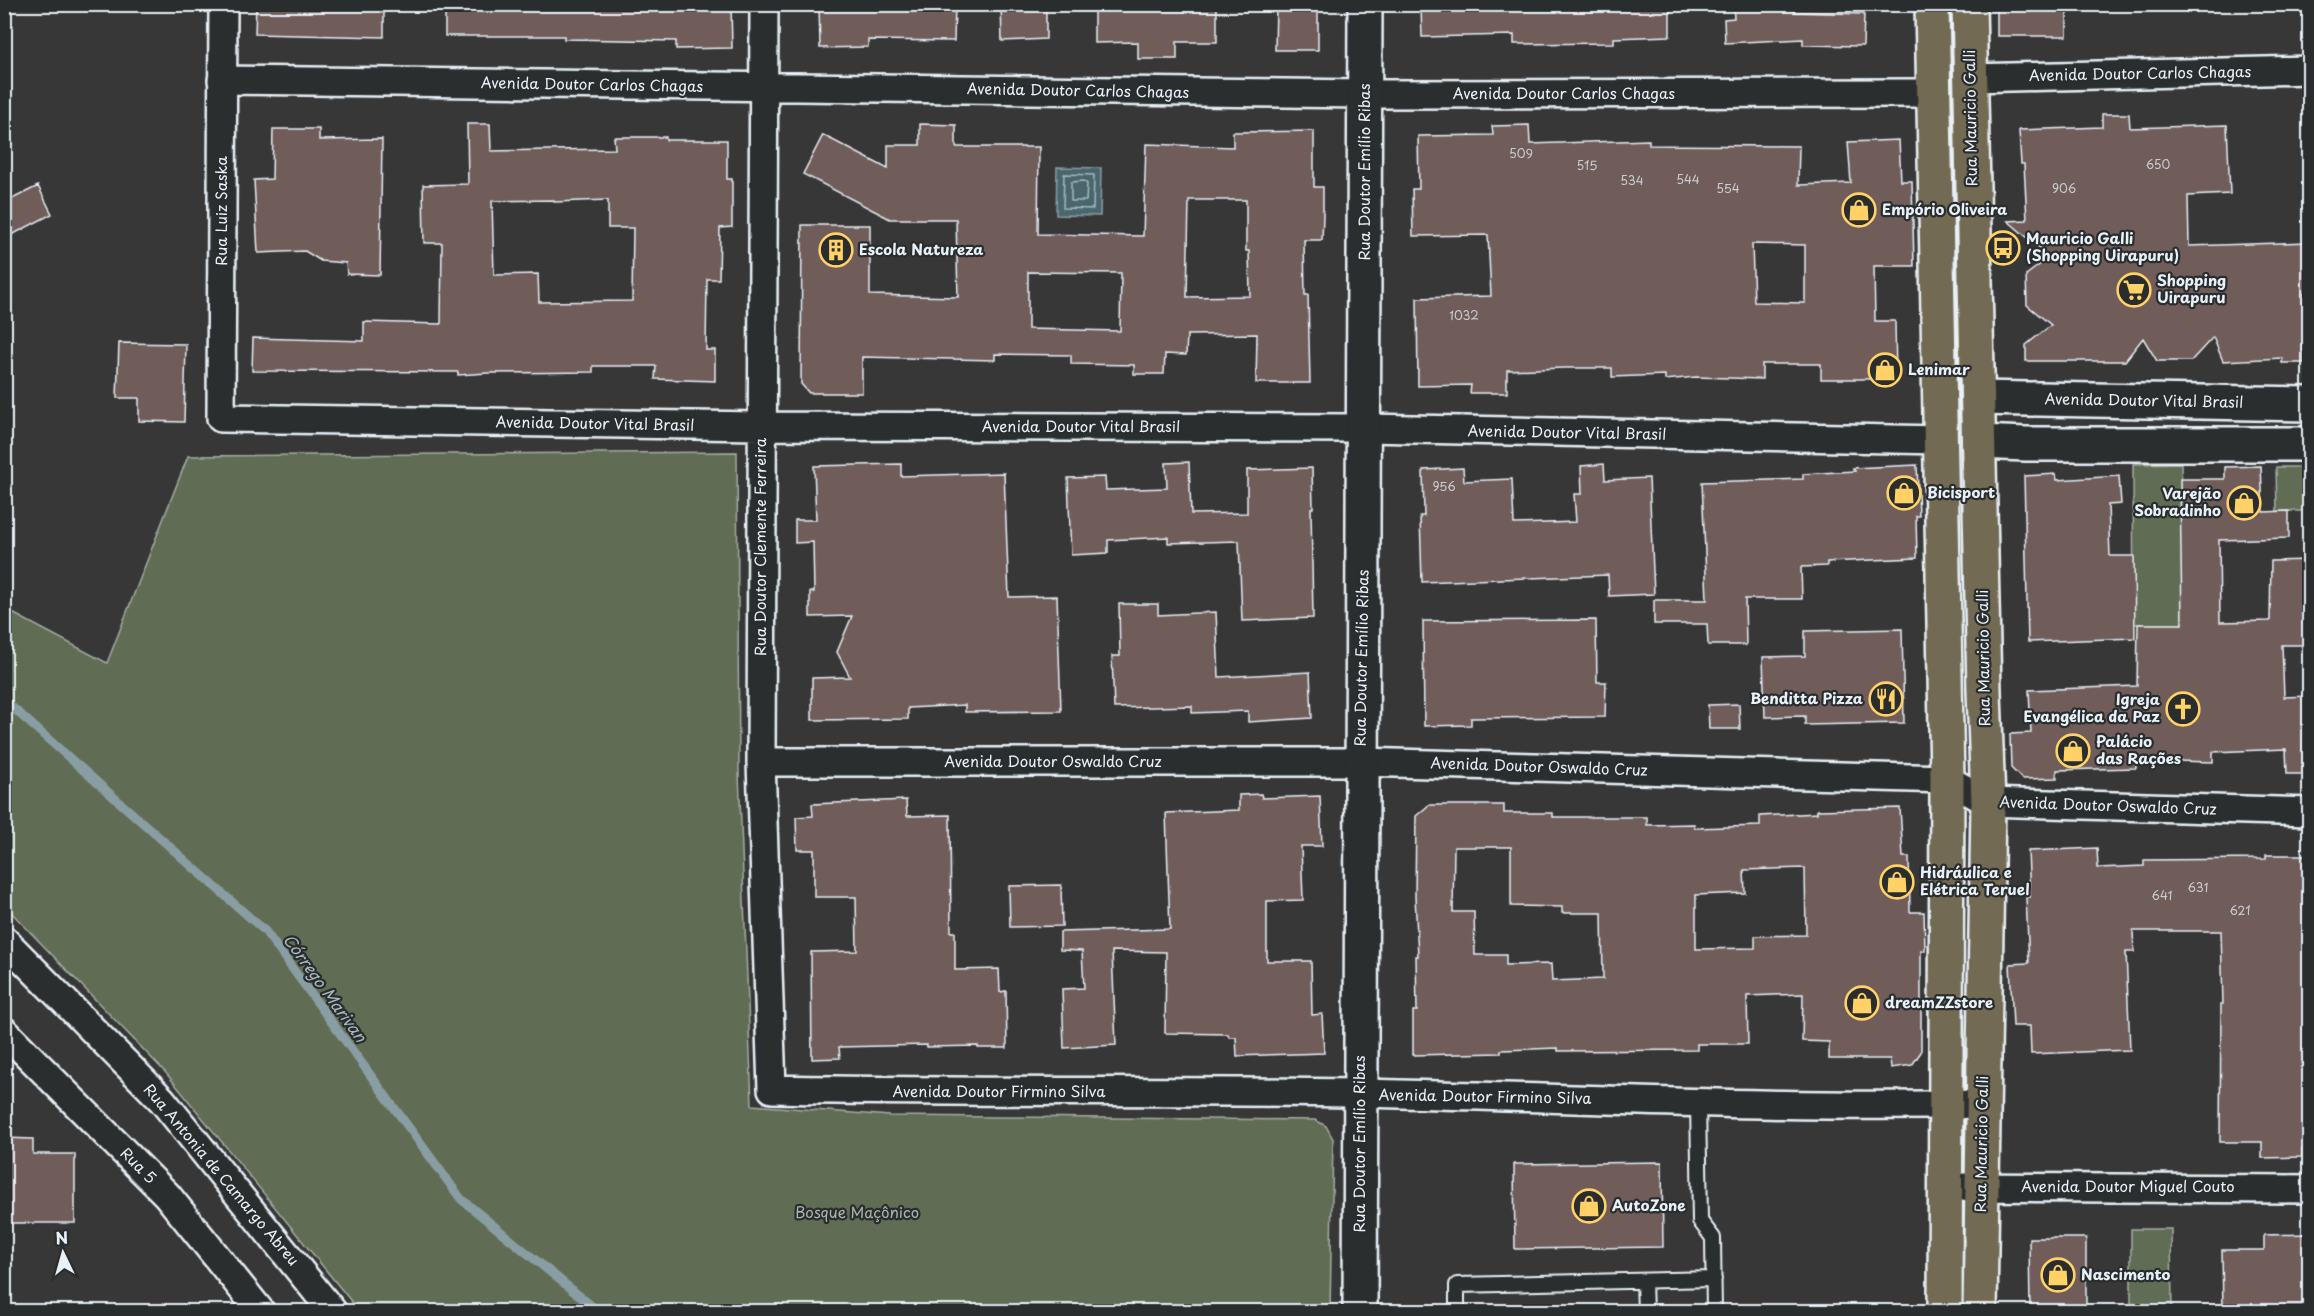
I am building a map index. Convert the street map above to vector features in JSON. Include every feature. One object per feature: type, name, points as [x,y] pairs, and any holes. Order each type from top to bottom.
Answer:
[{"type":"main road","points":[[1932,4],[1947,778],[1945,1311]]},
{"type":"main road","name":"Rua Mauricio Galli","points":[[1969,4],[1988,802],[1980,1311]]},
{"type":"street","name":"Rua Luiz Saska","points":[[221,418],[222,4]]},
{"type":"street","name":"Rua Doutor Clemente Ferreira","points":[[764,4],[761,762],[772,1089]]},
{"type":"street","name":"Rua Doutor Emílio Ribas","points":[[1360,1311],[1359,1093],[1365,429],[1365,4]]},
{"type":"street","name":"Avenida Doutor Carlos Chagas","points":[[1970,78],[2310,70]]},
{"type":"street","name":"Avenida Doutor Carlos Chagas","points":[[222,80],[1365,94],[1934,93]]},
{"type":"street","name":"Avenida Doutor Vital Brasil","points":[[1978,398],[2310,404]]},
{"type":"street","name":"Avenida Doutor Vital Brasil","points":[[221,418],[761,426],[1365,429],[1941,440]]},
{"type":"street","points":[[1979,442],[2310,444]]},
{"type":"street","name":"Avenida Doutor Oswaldo Cruz","points":[[761,762],[1361,762],[1947,778],[1988,802],[2310,812]]},
{"type":"street","name":"Rua Antonia de Camargo Abreu","points":[[4,940],[162,1100],[333,1311]]},
{"type":"street","name":"Rua 5","points":[[4,1031],[166,1195],[261,1311]]},
{"type":"street","name":"Avenida Doutor Firmino Silva","points":[[772,1089],[930,1093],[1359,1093],[1698,1102],[1983,1104]]},
{"type":"street","name":"Avenida Doutor Miguel Couto","points":[[1946,1187],[2310,1189]]},
{"type":"lane","points":[[1698,1102],[1700,1221],[1713,1238],[1714,1311]]},
{"type":"lane","points":[[1457,1311],[1457,1285],[1714,1280]]},
{"type":"lane","points":[[1644,1281],[1645,1311]]},
{"type":"green space","name":"Bosque Maçônico","points":[[737,452],[739,773],[752,1105],[890,1116],[1315,1120],[1326,1126],[1333,1139],[1330,1311],[359,1311],[166,1073],[5,906],[5,609],[107,663],[188,456]]},
{"type":"green space","points":[[2181,463],[2182,624],[2134,624],[2133,464]]},
{"type":"green space","points":[[2276,467],[2309,467],[2309,511],[2277,511]]},
{"type":"green space","points":[[2131,1229],[2171,1229],[2172,1311],[2131,1311]]},
{"type":"water","points":[[1057,167],[1101,168],[1100,216],[1056,215]]},
{"type":"building","points":[[256,4],[384,4],[384,37],[255,34]]},
{"type":"building","points":[[445,4],[731,4],[732,48],[676,49],[676,41],[564,39],[564,36],[445,36]]},
{"type":"building","points":[[819,4],[955,4],[954,41],[868,40],[868,47],[820,48]]},
{"type":"building","points":[[1001,4],[1046,4],[1046,39],[1002,41]]},
{"type":"building","points":[[1094,4],[1217,4],[1217,42],[1177,42],[1177,59],[1138,59],[1138,42],[1094,43]]},
{"type":"building","points":[[1500,4],[1670,4],[1670,36],[1614,38],[1614,43],[1514,44],[1514,35],[1422,37],[1421,8]]},
{"type":"building","points":[[1733,4],[1796,7],[1795,12],[1864,14],[1863,46],[1803,45],[1803,39],[1725,43],[1724,19],[1734,18]]},
{"type":"building","points":[[1997,4],[2067,4],[2067,36],[1997,36]]},
{"type":"building","points":[[1276,6],[1318,7],[1318,50],[1275,50]]},
{"type":"building","points":[[2102,114],[2129,114],[2130,128],[2227,125],[2230,194],[2188,196],[2189,246],[2310,242],[2310,292],[2304,293],[2304,363],[2282,363],[2282,358],[2223,361],[2213,337],[2191,361],[2157,361],[2143,338],[2125,361],[2026,361],[2026,345],[2051,325],[2027,305],[2026,275],[2050,257],[2008,221],[2027,220],[2024,164],[2021,164],[2019,130],[2102,127]]},
{"type":"building","points":[[467,124],[490,124],[491,151],[615,149],[614,137],[727,140],[727,179],[732,179],[732,227],[720,228],[719,279],[707,279],[706,350],[715,350],[715,381],[655,379],[656,366],[593,366],[593,372],[458,375],[458,372],[252,371],[253,338],[364,341],[364,322],[441,324],[442,243],[424,243],[423,185],[468,184]],"holes":[[[554,200],[554,202],[608,200],[608,228],[633,228],[632,301],[539,302],[538,274],[494,275],[492,201]]]},
{"type":"building","points":[[920,124],[956,125],[956,147],[1039,147],[1038,234],[1143,236],[1146,144],[1233,147],[1233,132],[1314,131],[1314,187],[1323,187],[1323,215],[1322,240],[1304,240],[1310,383],[1256,383],[1257,334],[1187,335],[1186,355],[1165,354],[1164,374],[1134,374],[1134,365],[1071,364],[1071,355],[995,354],[995,360],[862,357],[862,393],[809,393],[801,384],[802,225],[870,225],[870,295],[958,297],[956,219],[890,219],[803,174],[823,135],[888,169],[888,145],[920,145]],"holes":[[[1189,200],[1246,200],[1246,251],[1249,251],[1250,296],[1187,297]],[[1028,272],[1121,273],[1120,331],[1028,329]]]},
{"type":"building","points":[[1529,125],[1530,144],[1649,140],[1649,145],[1799,146],[1798,185],[1851,183],[1848,142],[1899,140],[1901,181],[1912,181],[1914,266],[1874,266],[1875,321],[1895,321],[1896,379],[1821,379],[1821,364],[1762,364],[1762,379],[1696,377],[1665,380],[1665,375],[1612,377],[1612,368],[1564,368],[1507,370],[1507,393],[1470,393],[1471,385],[1418,386],[1417,298],[1491,296],[1488,235],[1413,236],[1412,189],[1419,189],[1418,136],[1493,135],[1492,126]],"holes":[[[1752,244],[1805,245],[1805,303],[1754,302]]]},
{"type":"building","points":[[273,129],[319,129],[319,140],[382,139],[380,275],[347,274],[346,263],[321,261],[305,251],[258,253],[254,180],[272,179]]},
{"type":"building","points":[[38,186],[52,214],[4,239],[4,203]]},
{"type":"building","points":[[119,343],[186,344],[184,422],[139,421],[139,398],[117,398]]},
{"type":"building","points":[[1189,462],[1191,514],[1247,513],[1247,470],[1312,468],[1313,618],[1242,621],[1239,541],[1168,543],[1168,537],[1108,540],[1108,553],[1071,555],[1068,478],[1105,477],[1106,490],[1167,488],[1166,463]]},
{"type":"building","points":[[901,464],[901,476],[1004,473],[1009,597],[1057,596],[1061,711],[965,712],[965,705],[908,708],[908,719],[812,720],[812,678],[850,677],[837,652],[852,616],[810,617],[810,592],[814,592],[813,542],[795,543],[795,520],[816,520],[814,466]]},
{"type":"building","points":[[1604,464],[1605,480],[1649,478],[1654,594],[1609,596],[1608,575],[1422,582],[1420,516],[1424,516],[1423,470],[1463,468],[1464,481],[1512,479],[1514,524],[1576,522],[1574,494],[1582,494],[1581,466]]},
{"type":"building","points":[[1917,465],[1919,516],[1916,516],[1917,558],[1827,562],[1827,566],[1801,567],[1802,599],[1745,599],[1746,645],[1708,645],[1707,624],[1654,624],[1654,600],[1707,600],[1702,482],[1803,479],[1803,474],[1855,471],[1853,468]]},
{"type":"building","points":[[2261,466],[2263,512],[2289,511],[2289,538],[2219,540],[2220,622],[2270,621],[2271,561],[2310,560],[2310,645],[2282,645],[2284,697],[2310,696],[2310,774],[2287,774],[2286,749],[2213,752],[2213,762],[2136,760],[2136,768],[2057,770],[2057,778],[2022,779],[2011,768],[2010,734],[2031,733],[2029,690],[2137,686],[2138,624],[2182,624],[2180,479],[2225,479],[2225,467]]},
{"type":"building","points":[[2056,474],[2057,480],[2119,476],[2121,504],[2108,505],[2110,556],[2134,556],[2135,638],[2028,642],[2024,476]]},
{"type":"building","points":[[1119,604],[1158,604],[1158,615],[1216,612],[1219,677],[1310,672],[1312,718],[1248,722],[1248,711],[1192,713],[1192,706],[1114,708],[1112,656],[1120,656]]},
{"type":"building","points":[[1596,620],[1597,682],[1606,682],[1605,717],[1471,718],[1471,725],[1424,726],[1423,621]]},
{"type":"building","points":[[1902,629],[1904,723],[1805,725],[1805,716],[1765,717],[1763,657],[1805,656],[1805,631]]},
{"type":"building","points":[[1739,704],[1740,729],[1709,729],[1708,705]]},
{"type":"building","points":[[1261,794],[1262,798],[1320,796],[1322,846],[1301,846],[1303,900],[1267,901],[1267,961],[1311,961],[1312,1015],[1322,1014],[1324,1053],[1237,1056],[1236,1037],[1229,1037],[1228,1034],[1165,1033],[1166,952],[1112,951],[1116,1045],[1064,1048],[1062,989],[1084,988],[1082,951],[1060,950],[1060,932],[1170,929],[1166,813],[1239,810],[1239,795]]},
{"type":"building","points":[[906,800],[907,816],[950,815],[951,932],[955,932],[955,970],[999,969],[1000,992],[1006,991],[1007,1048],[927,1047],[927,1045],[839,1047],[840,1058],[812,1059],[811,952],[857,951],[856,897],[814,897],[814,850],[797,850],[796,817],[813,816],[812,804]]},
{"type":"building","points":[[1429,805],[1504,805],[1504,813],[1553,813],[1553,817],[1647,817],[1647,825],[1694,824],[1695,828],[1760,826],[1760,816],[1817,813],[1817,810],[1900,808],[1903,857],[1909,857],[1910,912],[1924,912],[1925,951],[1921,951],[1921,1052],[1912,1065],[1891,1068],[1890,1059],[1829,1059],[1829,1042],[1802,1041],[1803,994],[1747,996],[1748,1044],[1697,1044],[1697,1050],[1558,1051],[1558,1048],[1501,1050],[1501,1053],[1413,1055],[1413,1011],[1417,1011],[1416,956],[1418,956],[1415,896],[1416,816]],"holes":[[[1454,847],[1511,847],[1511,906],[1562,907],[1562,913],[1602,913],[1603,979],[1552,981],[1551,964],[1506,965],[1506,955],[1475,955],[1474,912],[1453,912]],[[1805,868],[1806,935],[1755,936],[1755,948],[1696,949],[1696,895],[1745,893],[1744,870]]]},
{"type":"building","points":[[2097,848],[2098,868],[2144,866],[2144,860],[2266,859],[2266,855],[2310,855],[2310,1149],[2302,1149],[2302,1157],[2262,1158],[2262,1142],[2220,1142],[2221,1004],[2223,1004],[2221,931],[2133,931],[2134,952],[2126,952],[2130,1050],[2031,1054],[2030,1026],[2013,1026],[2010,964],[2029,963],[2026,897],[2030,897],[2028,851]]},
{"type":"building","points":[[1061,885],[1062,926],[1010,927],[1009,886]]},
{"type":"building","points":[[4,1138],[33,1139],[33,1154],[75,1154],[75,1223],[4,1223]]},
{"type":"building","name":"AutoZone","points":[[1662,1162],[1663,1247],[1515,1249],[1514,1164]]},
{"type":"building","points":[[2310,1234],[2310,1311],[2223,1311],[2222,1250],[2264,1250],[2264,1235]]},
{"type":"building","name":"Nascimento","points":[[2029,1238],[2086,1238],[2086,1311],[2030,1311]]},
{"type":"waterway","name":"Córrego Marivan","points":[[4,700],[265,931],[461,1199],[599,1312]]},
{"type":"place","name":"Empório Oliveira","points":[[1859,210]]},
{"type":"place","name":"Mauricio Galli (Shopping Uirapuru)","points":[[2003,248]]},
{"type":"place","name":"Escola Natureza","points":[[836,250]]},
{"type":"place","name":"Shopping Uirapuru","points":[[2134,290]]},
{"type":"place","name":"Lenimar","points":[[1885,370]]},
{"type":"place","name":"Bicisport","points":[[1904,493]]},
{"type":"place","name":"Varejão Sobradinho","points":[[2244,503]]},
{"type":"place","name":"Benditta Pizza","points":[[1886,699]]},
{"type":"place","name":"Igreja Evangélica da Paz","points":[[2183,709]]},
{"type":"place","name":"Palácio das Rações","points":[[2073,751]]},
{"type":"place","name":"Hidráulica e Elétrica Teruel","points":[[1897,882]]},
{"type":"place","name":"dreamZZstore","points":[[1862,1003]]},
{"type":"place","name":"AutoZone","points":[[1589,1206]]},
{"type":"place","name":"Nascimento","points":[[2058,1275]]}]
